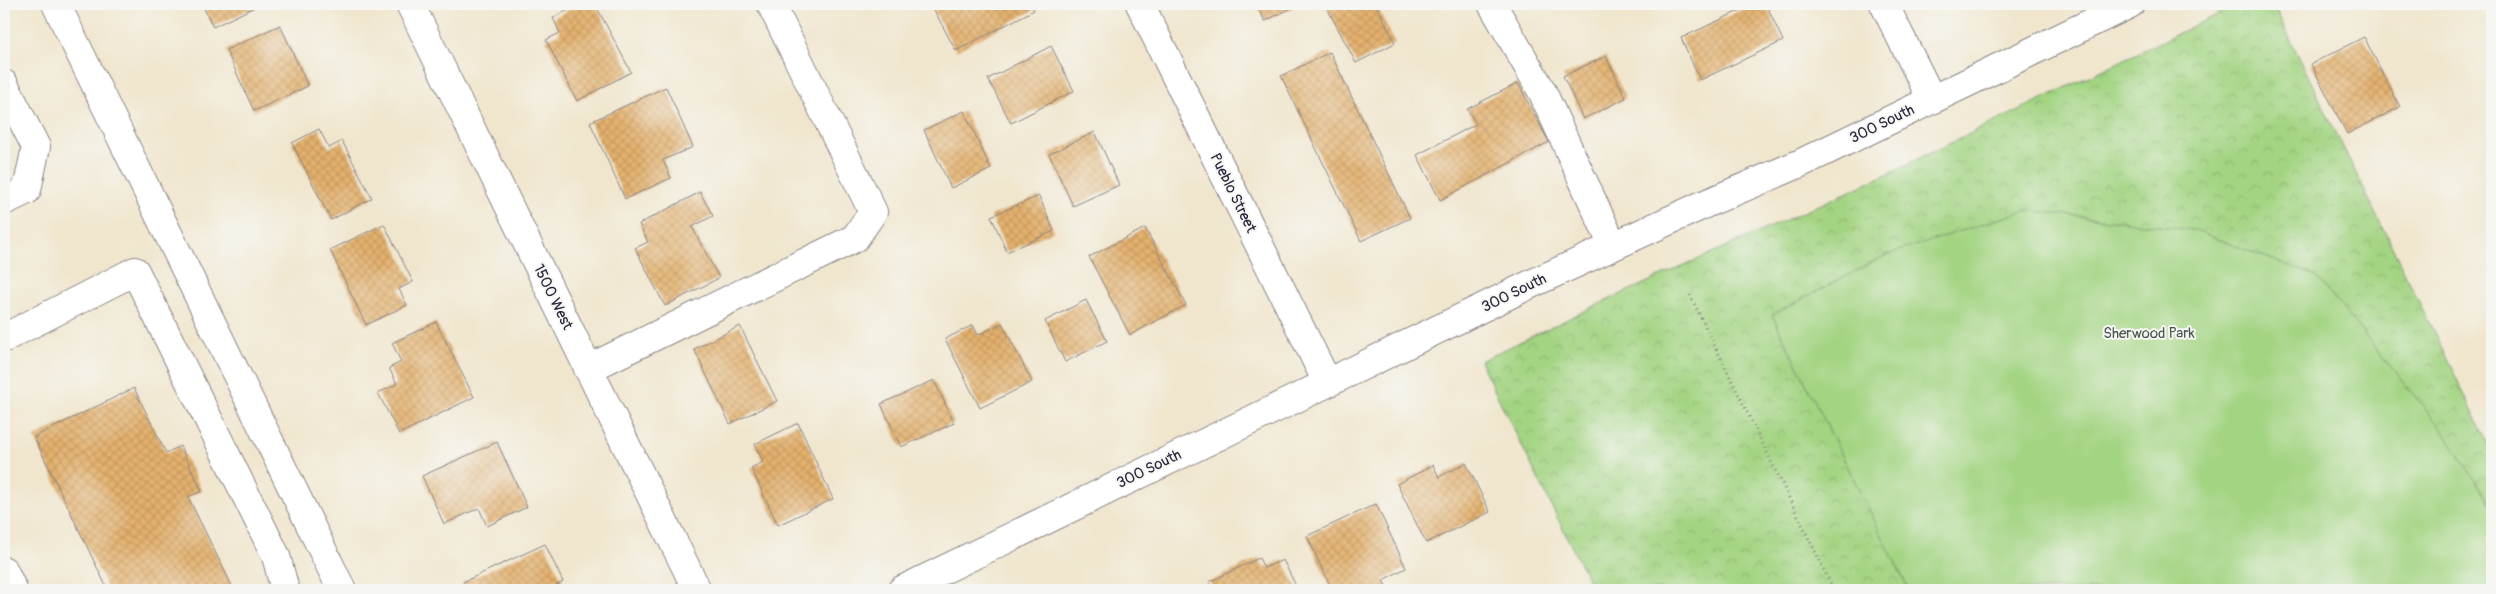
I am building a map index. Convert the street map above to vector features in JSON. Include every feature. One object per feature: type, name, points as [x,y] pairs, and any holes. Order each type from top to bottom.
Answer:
[{"type":"street","points":[[56,4],[342,590]]},
{"type":"street","name":"1500 West","points":[[410,4],[697,590]]},
{"type":"street","points":[[588,370],[855,238],[873,212],[771,4]]},
{"type":"street","name":"Pueblo Street","points":[[1140,4],[1327,382]]},
{"type":"street","points":[[1492,4],[1542,91],[1613,246]]},
{"type":"street","points":[[1884,4],[1932,100]]},
{"type":"street","name":"300 South","points":[[902,590],[1327,382],[1613,246],[1801,163],[2130,4]]},
{"type":"street","points":[[4,84],[36,147],[26,190],[4,201]]},
{"type":"street","points":[[4,338],[135,271],[276,556],[284,590]]},
{"type":"street","points":[[4,570],[13,590]]},
{"type":"path","points":[[1690,295],[1831,584],[1824,590]]},
{"type":"path","points":[[1679,590],[1681,581]]},
{"type":"green space","name":"Sherwood Park","points":[[2239,4],[2273,4],[2492,451],[2492,590],[1593,590],[1480,361],[1601,303],[1868,183]]},
{"type":"green space","points":[[2027,210],[2193,230],[2316,276],[2442,429],[2492,507],[2492,590],[1909,590],[1772,315],[1886,255]]},
{"type":"building","points":[[202,4],[261,4],[213,27]]},
{"type":"building","points":[[580,4],[595,4],[631,72],[577,101],[546,40],[560,33],[553,18]]},
{"type":"building","points":[[941,4],[1031,4],[1034,10],[956,51],[933,8]]},
{"type":"building","points":[[1256,4],[1300,4],[1265,21]]},
{"type":"building","points":[[1325,4],[1376,4],[1395,43],[1356,63]]},
{"type":"building","points":[[1754,4],[1766,4],[1783,41],[1700,80],[1681,38]]},
{"type":"building","points":[[280,25],[308,86],[254,111],[226,50]]},
{"type":"building","points":[[2364,37],[2400,107],[2347,134],[2311,64]]},
{"type":"building","points":[[1051,46],[1074,91],[1011,123],[988,79]]},
{"type":"building","points":[[1330,52],[1410,218],[1361,241],[1281,76]]},
{"type":"building","points":[[1606,56],[1626,98],[1583,119],[1563,76]]},
{"type":"building","points":[[1518,83],[1549,142],[1440,200],[1417,155],[1476,124],[1467,109]]},
{"type":"building","points":[[666,87],[693,147],[663,160],[671,178],[625,199],[590,122]]},
{"type":"building","points":[[964,111],[991,169],[951,188],[924,130]]},
{"type":"building","points":[[319,129],[329,148],[342,141],[372,198],[331,220],[292,143]]},
{"type":"building","points":[[1095,132],[1119,185],[1073,206],[1049,154]]},
{"type":"building","points":[[700,192],[713,216],[692,227],[719,278],[665,306],[635,248],[648,242],[639,224]]},
{"type":"building","points":[[1039,196],[1054,231],[1007,252],[991,216]]},
{"type":"building","points":[[384,224],[413,282],[399,289],[407,305],[366,325],[330,250]]},
{"type":"building","points":[[1145,228],[1186,305],[1130,335],[1089,257]]},
{"type":"building","points":[[1086,300],[1107,341],[1065,362],[1045,321]]},
{"type":"building","points":[[436,322],[474,397],[399,434],[378,393],[397,384],[389,368],[401,362],[392,343]]},
{"type":"building","points":[[1002,323],[1032,382],[980,408],[945,339],[973,325],[978,335]]},
{"type":"building","points":[[740,326],[777,401],[730,424],[694,349]]},
{"type":"building","points":[[934,380],[954,423],[901,447],[881,404]]},
{"type":"building","points":[[134,388],[166,453],[180,446],[202,491],[188,497],[234,590],[108,590],[34,437]]},
{"type":"building","points":[[798,423],[833,499],[778,525],[751,468],[763,462],[755,444]]},
{"type":"building","points":[[497,442],[527,507],[487,526],[479,508],[444,524],[422,476]]},
{"type":"building","points":[[1466,463],[1490,512],[1426,543],[1397,484],[1433,465],[1439,477]]},
{"type":"building","points":[[1376,504],[1406,568],[1383,580],[1388,590],[1332,590],[1307,536]]},
{"type":"building","points":[[545,544],[563,582],[546,590],[467,590],[463,582]]},
{"type":"building","points":[[1259,558],[1264,568],[1283,560],[1298,590],[1213,590],[1209,582]]}]
